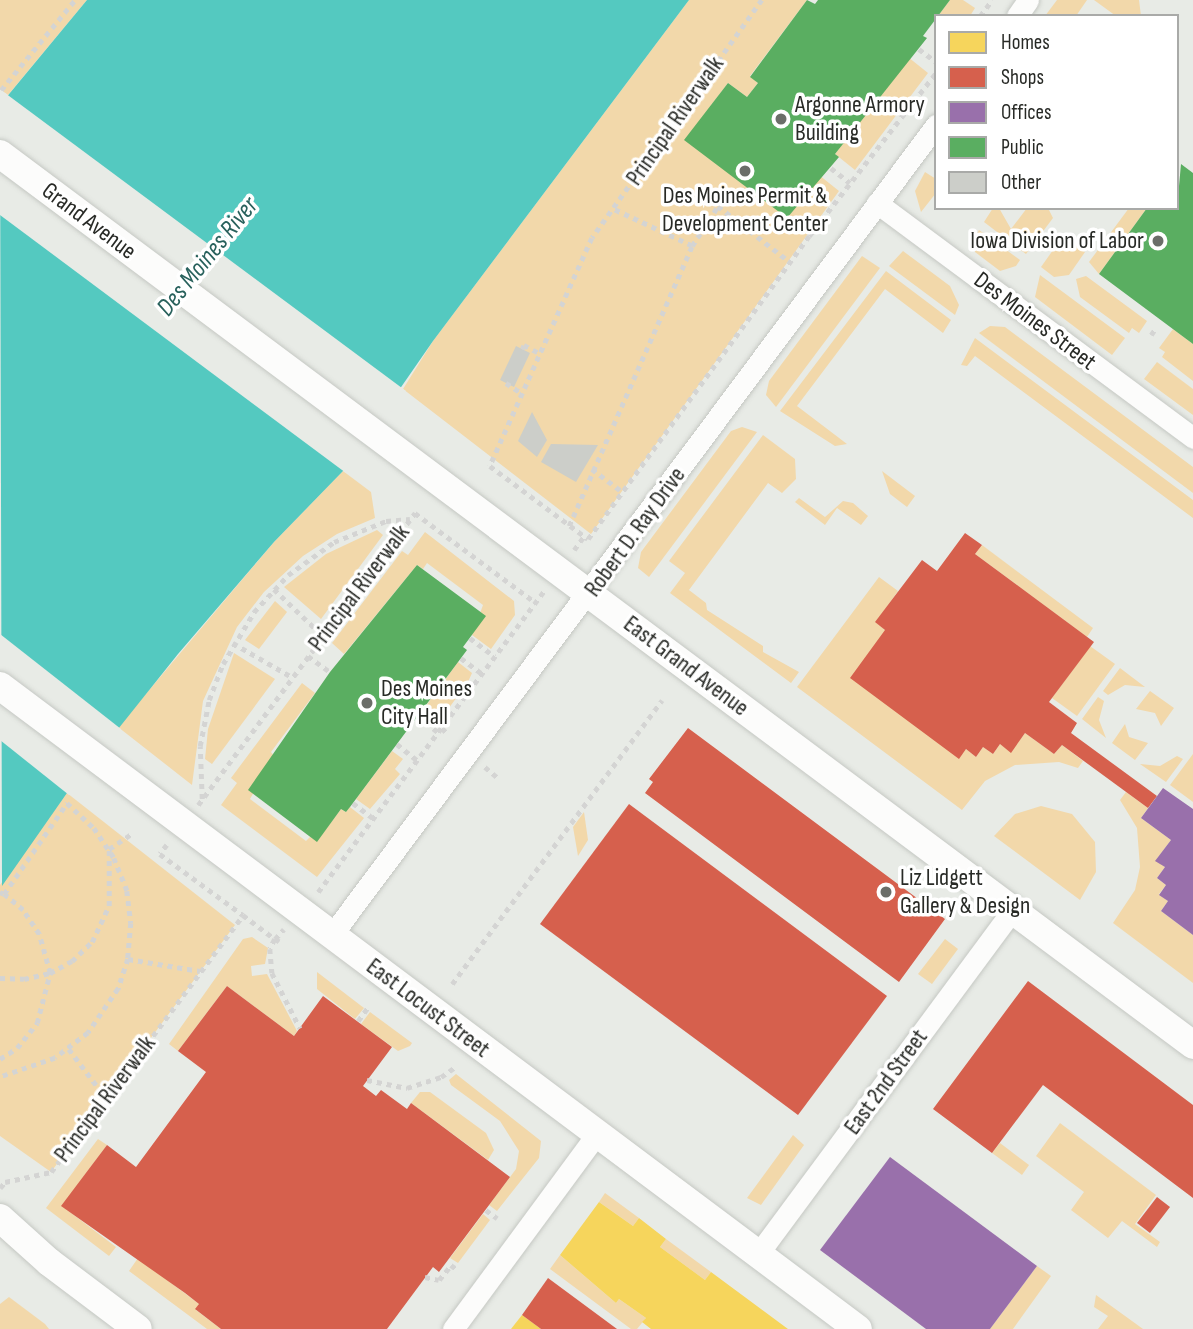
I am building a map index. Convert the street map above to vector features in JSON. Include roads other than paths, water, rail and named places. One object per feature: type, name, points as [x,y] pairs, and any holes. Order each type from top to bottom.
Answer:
[{"type":"main road","name":"Grand Avenue","points":[[0,155],[179,287]]},
{"type":"main road","name":"East Grand Avenue","points":[[179,287],[1193,1045]]},
{"type":"main road","name":"East Locust Street","points":[[0,686],[101,765],[858,1329]]},
{"type":"main road","points":[[3,1229],[138,1329]]},
{"type":"street","name":"Robert D. Ray Drive","points":[[331,936],[590,593],[934,128]]},
{"type":"street","name":"Des Moines Street","points":[[877,203],[1193,438]]},
{"type":"street","name":"East 2nd Street","points":[[758,1254],[1013,910]]},
{"type":"street","points":[[453,1329],[597,1134]]},
{"type":"water","name":"Des Moines River","points":[[87,0],[689,0],[433,341],[343,471],[274,542],[178,654],[67,793],[2,886],[0,105]]},
{"type":"place","name":"Argonne Armory Building","points":[[781,119]]},
{"type":"place","name":"Des Moines Permit & Development Center","points":[[745,171]]},
{"type":"place","name":"Iowa Division of Labor","points":[[1158,241]]},
{"type":"place","name":"Des Moines City Hall","points":[[367,703]]},
{"type":"place","name":"Liz Lidgett Gallery & Design","points":[[886,892]]}]
